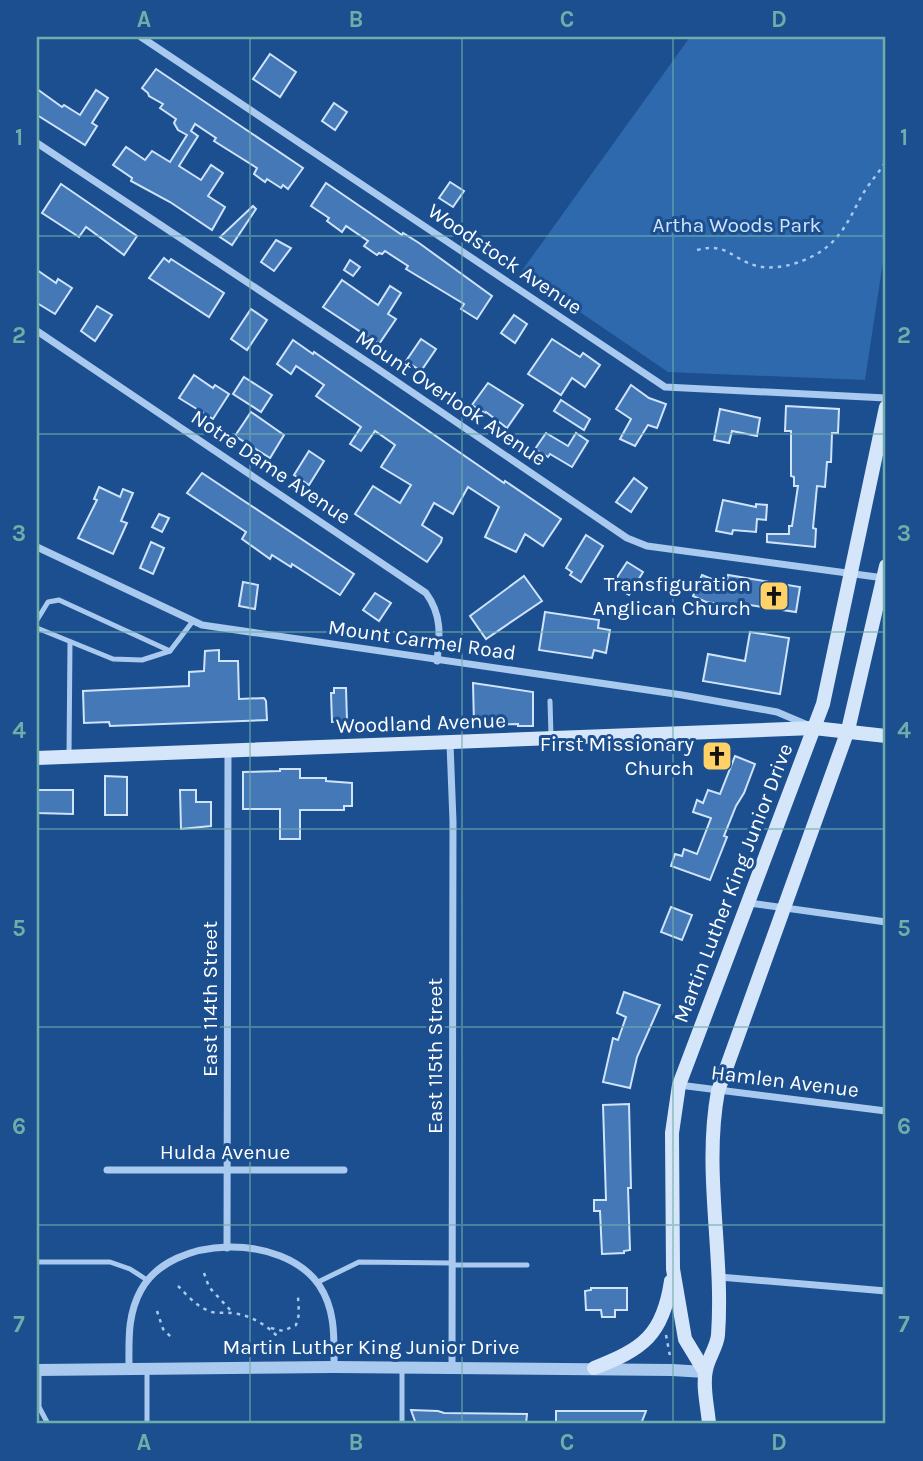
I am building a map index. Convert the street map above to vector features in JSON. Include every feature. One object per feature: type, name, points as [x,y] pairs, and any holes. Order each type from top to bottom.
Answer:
[{"type":"main road","name":"Martin Luther King Junior Drive","points":[[705,1372],[685,1339],[673,1269],[672,1133],[679,1085],[823,705],[886,407]]},
{"type":"main road","points":[[709,1424],[705,1372],[718,1338],[713,1120],[718,1091],[848,730],[885,572]]},
{"type":"main road","name":"Woodland Avenue","points":[[37,758],[814,728],[886,736]]},
{"type":"main road","points":[[594,1368],[628,1354],[645,1343],[655,1332],[665,1311],[673,1269]]},
{"type":"street","name":"Woodstock Avenue","points":[[141,37],[665,387],[886,398]]},
{"type":"street","name":"Mount Overlook Avenue","points":[[37,144],[374,366],[627,538],[647,546],[851,575],[885,572]]},
{"type":"street","name":"Notre Dame Avenue","points":[[37,331],[426,593],[434,604],[440,625],[437,661]]},
{"type":"street","name":"Mount Carmel Road","points":[[37,547],[202,625],[682,695],[789,715],[814,728]]},
{"type":"street","name":"East 115th Street","points":[[450,744],[453,821],[452,1368]]},
{"type":"street","name":"East 114th Street","points":[[227,1248],[228,751]]},
{"type":"street","points":[[749,903],[886,922]]},
{"type":"street","name":"Hamlen Avenue","points":[[679,1085],[886,1111]]},
{"type":"street","name":"Hulda Avenue","points":[[107,1170],[344,1170]]},
{"type":"street","points":[[129,1369],[131,1318],[136,1300],[147,1280],[170,1261],[184,1255],[227,1248],[275,1253],[296,1263],[317,1282],[326,1295],[333,1318],[334,1367]]},
{"type":"street","points":[[718,1277],[886,1291]]},
{"type":"street","name":"Martin Luther King Junior Drive","points":[[38,1370],[334,1367],[594,1368],[705,1372]]},
{"type":"lane","points":[[37,620],[48,602],[59,600],[170,651]]},
{"type":"lane","points":[[37,628],[113,659],[142,660],[170,651],[193,621]]},
{"type":"lane","points":[[69,757],[70,642]]},
{"type":"lane","points":[[550,701],[551,739]]},
{"type":"lane","points":[[37,1262],[110,1262],[130,1269],[147,1280]]},
{"type":"lane","points":[[317,1282],[359,1262],[527,1265]]},
{"type":"lane","points":[[402,1368],[402,1424]]},
{"type":"lane","points":[[147,1369],[147,1424]]},
{"type":"lane","points":[[38,1370],[39,1406],[48,1424]]},
{"type":"path","points":[[697,250],[719,248],[762,267],[791,263],[818,254],[836,239],[866,188],[886,161]]},
{"type":"path","points":[[204,1273],[209,1287],[233,1313]]},
{"type":"path","points":[[178,1286],[194,1302],[211,1312],[233,1313],[256,1319],[271,1328],[281,1339]]},
{"type":"path","points":[[271,1328],[283,1331],[296,1325],[299,1314],[298,1297]]},
{"type":"path","points":[[157,1311],[163,1329],[172,1338]]},
{"type":"path","points":[[666,1328],[670,1358]]},
{"type":"green space","name":"Artha Woods Park","points":[[690,37],[886,37],[886,242],[865,380],[668,372],[521,272]]},
{"type":"building","points":[[270,54],[296,72],[280,97],[253,79]]},
{"type":"building","points":[[156,69],[303,168],[288,189],[283,185],[281,188],[267,179],[265,182],[254,174],[257,168],[214,141],[216,138],[195,124],[191,131],[198,136],[179,166],[201,180],[211,165],[223,173],[208,196],[225,207],[212,230],[170,202],[131,181],[132,178],[113,165],[126,147],[145,160],[152,151],[170,162],[187,135],[178,130],[174,123],[176,119],[160,108],[163,104],[149,96],[142,88]]},
{"type":"building","points":[[37,89],[62,107],[64,105],[80,115],[96,90],[108,98],[92,123],[97,126],[85,145],[37,115]]},
{"type":"building","points":[[334,103],[347,112],[335,130],[322,121]]},
{"type":"building","points":[[450,182],[464,191],[453,207],[439,198]]},
{"type":"building","points":[[326,183],[402,235],[403,233],[419,243],[492,296],[477,319],[461,309],[464,304],[406,269],[408,266],[385,251],[377,255],[364,246],[368,241],[346,226],[342,232],[327,221],[329,218],[311,206]]},
{"type":"building","points":[[61,184],[137,236],[124,255],[86,227],[79,237],[42,213]]},
{"type":"building","points":[[253,206],[256,209],[232,245],[220,237]]},
{"type":"building","points":[[276,240],[291,248],[274,271],[261,262]]},
{"type":"building","points":[[164,258],[169,262],[171,259],[224,293],[209,317],[149,278]]},
{"type":"building","points":[[350,260],[360,267],[353,276],[344,270]]},
{"type":"building","points":[[37,270],[56,283],[58,279],[72,288],[55,314],[37,303]]},
{"type":"building","points":[[342,280],[378,305],[390,286],[401,293],[388,314],[396,319],[379,344],[323,307]]},
{"type":"building","points":[[97,306],[112,315],[95,341],[81,331]]},
{"type":"building","points":[[251,309],[267,320],[247,350],[231,339]]},
{"type":"building","points":[[514,315],[527,324],[515,343],[501,333]]},
{"type":"building","points":[[421,339],[436,349],[421,371],[406,361]]},
{"type":"building","points":[[552,339],[580,357],[583,353],[600,365],[585,387],[572,378],[561,395],[528,374]]},
{"type":"building","points":[[293,340],[561,519],[543,546],[525,534],[516,552],[485,537],[499,507],[468,487],[453,514],[434,503],[422,525],[442,538],[427,562],[355,514],[373,486],[400,503],[411,485],[381,467],[395,445],[375,431],[361,451],[350,444],[361,427],[316,396],[324,385],[296,366],[291,374],[277,364]]},
{"type":"building","points":[[194,375],[213,388],[215,385],[229,394],[213,419],[179,398]]},
{"type":"building","points":[[244,377],[272,395],[261,412],[233,394]]},
{"type":"building","points":[[488,383],[523,405],[507,428],[472,405]]},
{"type":"building","points":[[631,385],[649,398],[666,404],[657,428],[648,425],[635,446],[620,439],[631,419],[616,409]]},
{"type":"building","points":[[561,400],[590,419],[584,430],[554,411]]},
{"type":"building","points":[[786,406],[839,409],[838,433],[832,433],[831,462],[827,462],[825,487],[817,486],[813,528],[816,529],[815,547],[767,542],[767,534],[789,534],[798,486],[794,486],[794,477],[791,476],[791,431],[785,431]]},
{"type":"building","points":[[720,409],[760,418],[757,436],[732,431],[729,443],[714,440]]},
{"type":"building","points":[[251,412],[284,435],[270,458],[235,436]]},
{"type":"building","points":[[546,433],[568,446],[576,433],[588,441],[572,467],[535,449]]},
{"type":"building","points":[[309,451],[324,461],[309,485],[294,475]]},
{"type":"building","points":[[202,473],[354,574],[340,595],[292,564],[291,567],[272,555],[270,559],[242,539],[246,532],[187,493]]},
{"type":"building","points":[[634,478],[647,488],[631,512],[616,502]]},
{"type":"building","points":[[99,487],[120,497],[123,489],[133,493],[121,521],[127,523],[113,554],[78,538],[97,500],[94,499]]},
{"type":"building","points":[[723,500],[756,507],[756,504],[767,505],[766,520],[757,519],[756,532],[733,530],[732,534],[716,531]]},
{"type":"building","points":[[159,514],[169,518],[162,532],[152,527]]},
{"type":"building","points":[[586,535],[603,546],[581,582],[570,575],[572,572],[566,568]]},
{"type":"building","points":[[151,542],[164,548],[153,574],[140,568]]},
{"type":"building","points":[[627,562],[643,572],[629,595],[612,585]]},
{"type":"building","points":[[702,575],[726,585],[728,575],[800,587],[796,612],[706,602],[693,596]]},
{"type":"building","points":[[524,576],[542,601],[486,639],[470,616]]},
{"type":"building","points":[[243,582],[258,585],[255,609],[239,606]]},
{"type":"building","points":[[375,593],[391,603],[379,621],[363,610]]},
{"type":"building","points":[[545,612],[599,620],[598,628],[610,630],[606,653],[594,650],[592,658],[539,650]]},
{"type":"building","points":[[750,632],[789,638],[780,694],[703,681],[708,654],[745,661]]},
{"type":"building","points":[[219,650],[219,661],[238,661],[239,699],[264,698],[267,720],[110,726],[109,722],[84,723],[83,691],[189,686],[189,672],[204,671],[205,651]]},
{"type":"building","points":[[473,683],[533,692],[533,726],[474,725]]},
{"type":"building","points":[[334,688],[346,688],[347,721],[332,722],[331,693],[334,693]]},
{"type":"building","points":[[735,756],[755,764],[724,836],[727,837],[710,880],[671,866],[675,854],[682,856],[684,849],[697,854],[711,818],[693,812],[697,800],[703,803],[708,790],[720,794]]},
{"type":"building","points":[[300,769],[300,778],[326,778],[326,781],[352,783],[352,806],[344,806],[344,810],[300,810],[300,839],[280,839],[280,809],[243,809],[243,772]]},
{"type":"building","points":[[105,776],[127,777],[127,815],[105,815]]},
{"type":"building","points":[[37,790],[73,790],[73,814],[37,813]]},
{"type":"building","points":[[180,790],[196,790],[196,802],[211,802],[211,826],[181,829]]},
{"type":"building","points":[[671,907],[692,915],[682,940],[661,932]]},
{"type":"building","points":[[624,992],[660,1005],[637,1057],[630,1088],[603,1082],[613,1038],[618,1040],[626,1017],[617,1013]]},
{"type":"building","points":[[629,1104],[630,1250],[624,1253],[602,1254],[600,1211],[594,1211],[594,1200],[606,1200],[603,1105]]},
{"type":"building","points":[[591,1288],[627,1288],[627,1310],[615,1310],[615,1317],[602,1317],[601,1310],[586,1310],[585,1291]]},
{"type":"building","points":[[411,1410],[527,1414],[526,1424],[416,1424]]},
{"type":"building","points":[[556,1411],[646,1411],[641,1424],[556,1424]]},
{"type":"place","name":"Transfiguration Anglican Church","points":[[774,596]]},
{"type":"place","name":"First Missionary Church","points":[[717,756]]}]
